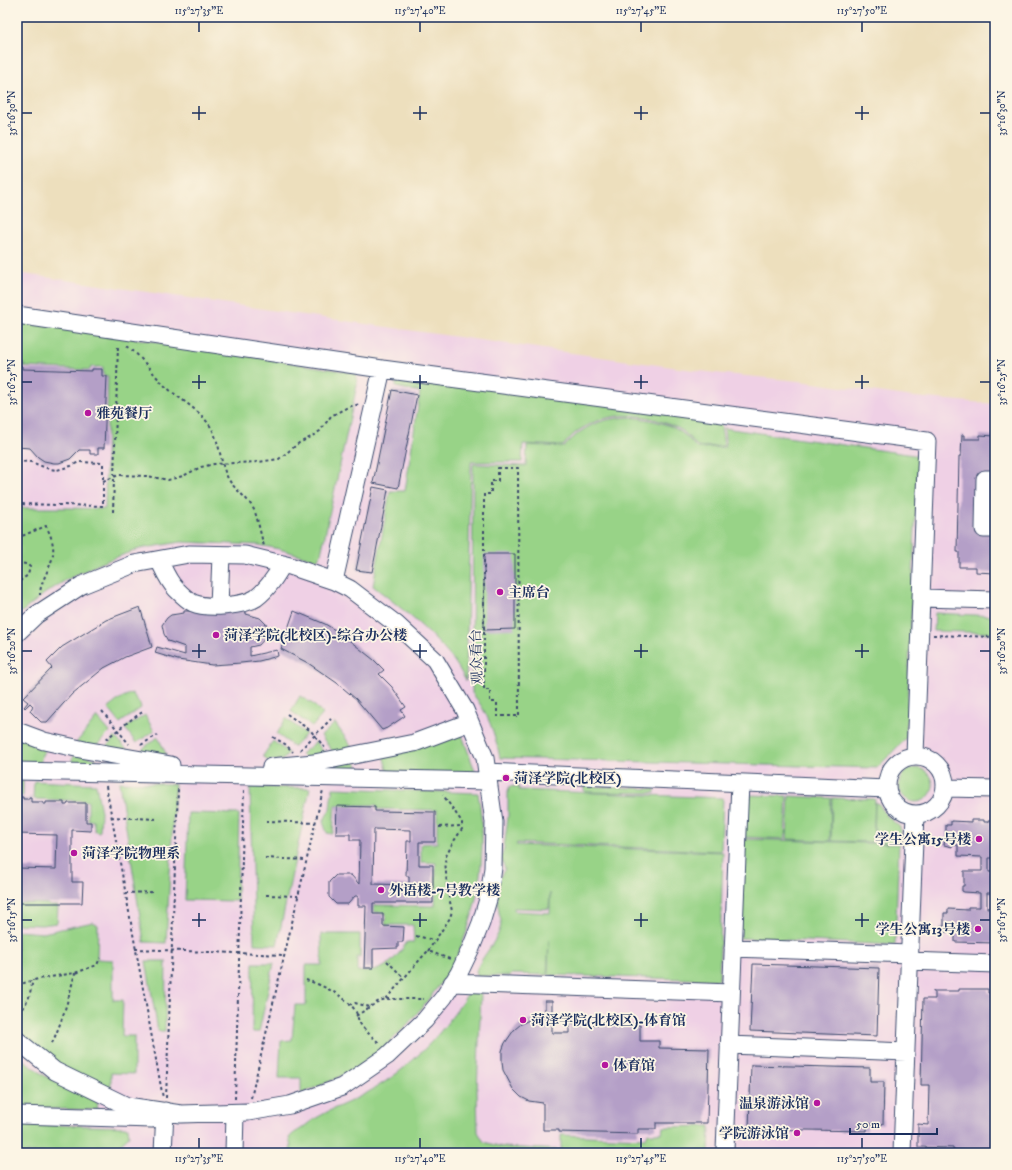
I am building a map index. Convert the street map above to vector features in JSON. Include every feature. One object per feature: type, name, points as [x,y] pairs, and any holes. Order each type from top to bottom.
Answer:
[{"type":"street","points":[[17,315],[118,335],[927,441],[915,755]]},
{"type":"street","points":[[334,581],[382,369]]},
{"type":"street","points":[[995,479],[985,478],[990,504],[984,529],[995,529]]},
{"type":"street","points":[[17,633],[44,610],[82,584],[134,564],[189,554],[245,555],[283,564],[334,581],[350,589],[396,624],[434,660],[465,710],[485,758],[494,822],[493,868],[489,896],[481,923],[463,964],[442,999],[426,1020],[390,1053],[342,1087],[290,1105],[241,1112],[165,1115],[17,1115]]},
{"type":"street","points":[[219,606],[221,554]]},
{"type":"street","points":[[159,560],[169,581],[193,603],[219,606],[242,604],[256,598],[276,577],[283,564]]},
{"type":"street","points":[[921,598],[995,600]]},
{"type":"street","points":[[17,731],[44,741],[72,745],[95,752],[143,761],[196,767],[255,768],[332,760],[357,752],[414,743],[470,722]]},
{"type":"street","points":[[63,772],[72,745]]},
{"type":"street","points":[[357,752],[368,778]]},
{"type":"street","points":[[915,755],[934,761],[941,769],[945,778],[946,788],[942,800],[934,809],[923,814],[910,814],[899,809],[891,800],[887,789],[888,777],[894,766],[903,758],[915,755]]},
{"type":"street","points":[[17,771],[368,778],[488,776],[740,783],[887,789]]},
{"type":"street","points":[[725,1150],[740,783]]},
{"type":"street","points":[[946,788],[995,789]]},
{"type":"street","points":[[902,1153],[915,814]]},
{"type":"street","points":[[733,948],[910,957],[995,964]]},
{"type":"street","points":[[452,983],[731,992]]},
{"type":"street","points":[[17,1040],[55,1071],[101,1095],[127,1106],[165,1115]]},
{"type":"street","points":[[729,1045],[906,1052]]},
{"type":"street","points":[[234,1153],[241,1112]]},
{"type":"street","points":[[163,1153],[165,1115]]},
{"type":"path","points":[[118,335],[136,352],[165,385],[179,398],[197,410],[211,428],[219,446],[222,463],[230,481],[254,508],[266,552]]},
{"type":"path","points":[[112,512],[118,335]]},
{"type":"path","points":[[103,481],[119,475],[147,476],[168,480],[183,476],[201,468],[222,463],[258,462],[279,459],[299,443],[320,431],[331,416],[348,407],[375,399]]},
{"type":"path","points":[[17,462],[31,462],[49,469],[57,470],[79,462],[103,463],[103,506],[17,504]]},
{"type":"path","name":"观众看台","points":[[498,468],[516,468],[518,468],[519,716],[497,716],[497,702],[490,702],[490,690],[484,690],[484,494],[491,494],[491,481],[498,481],[498,468]]},
{"type":"path","points":[[17,538],[46,526],[53,539],[52,562],[43,579],[40,594],[44,610]]},
{"type":"path","points":[[17,563],[26,564],[30,567],[28,575],[17,583]]},
{"type":"path","points":[[920,635],[995,637]]},
{"type":"path","points":[[102,711],[143,761]]},
{"type":"path","points":[[95,752],[110,735],[144,711]]},
{"type":"path","points":[[287,714],[314,735],[329,753],[332,760]]},
{"type":"path","points":[[273,737],[285,744],[295,754],[331,719]]},
{"type":"path","points":[[103,773],[165,1115]]},
{"type":"path","points":[[165,1115],[179,774]]},
{"type":"path","points":[[241,1112],[240,953],[244,776]]},
{"type":"path","points":[[241,1112],[284,955],[326,777]]},
{"type":"path","points":[[386,998],[428,951],[450,918],[452,910],[447,888],[444,858],[462,829],[462,822],[442,795]]},
{"type":"path","points":[[111,817],[158,819]]},
{"type":"path","points":[[266,821],[315,822]]},
{"type":"path","points":[[439,827],[462,826]]},
{"type":"path","points":[[118,855],[154,856]]},
{"type":"path","points":[[265,858],[306,860]]},
{"type":"path","points":[[125,893],[155,892]]},
{"type":"path","points":[[266,895],[298,896]]},
{"type":"path","points":[[416,936],[434,940]]},
{"type":"path","points":[[135,949],[284,955]]},
{"type":"path","points":[[428,951],[463,964]]},
{"type":"path","points":[[17,985],[33,980],[75,972],[97,965],[100,958]]},
{"type":"path","points":[[387,961],[404,978]]},
{"type":"path","points":[[52,1042],[59,1028],[71,992],[75,972]]},
{"type":"path","points":[[23,1009],[29,997],[33,980]]},
{"type":"path","points":[[306,980],[330,990],[349,1005],[356,1012],[358,1020],[366,1031],[390,1053]]},
{"type":"path","points":[[356,1016],[386,998],[442,999]]},
{"type":"path","points":[[349,1005],[355,1003],[370,1007]]},
{"type":"shaded area","name":"菏泽学院(北校区)","points":[[17,273],[715,373],[799,381],[914,397],[995,404],[995,1153],[17,1153]]},
{"type":"green space","points":[[17,320],[356,373],[357,385],[321,554],[317,560],[259,545],[181,542],[139,549],[101,563],[66,580],[44,594],[17,616],[17,508],[105,509],[108,376],[103,375],[103,367],[91,367],[90,370],[24,367],[24,364],[17,364]]},
{"type":"green space","points":[[396,375],[720,419],[724,446],[698,447],[683,431],[673,426],[653,419],[621,416],[601,420],[581,429],[576,432],[563,446],[523,444],[522,462],[471,462],[466,681],[454,661],[441,645],[403,610],[373,586],[390,491],[405,491],[420,392],[396,387]]},
{"type":"green space","points":[[629,417],[663,423],[683,434],[697,448],[726,447],[724,428],[914,455],[918,458],[906,738],[877,768],[500,758],[496,740],[487,716],[478,700],[472,693],[473,464],[526,466],[527,445],[564,447],[571,439],[593,424],[609,419]]},
{"type":"green space","points":[[935,613],[995,616],[995,633],[934,631]]},
{"type":"green space","points":[[132,693],[140,704],[141,708],[120,723],[108,708],[121,698]]},
{"type":"green space","points":[[300,696],[313,704],[323,714],[312,727],[291,711]]},
{"type":"green space","points":[[145,715],[154,731],[136,743],[125,728]]},
{"type":"green space","points":[[97,717],[110,732],[95,747],[76,743]]},
{"type":"green space","points":[[286,718],[306,734],[294,747],[277,734]]},
{"type":"green space","points":[[335,723],[354,750],[334,753],[321,736]]},
{"type":"green space","points":[[461,732],[476,774],[388,773],[383,755]]},
{"type":"green space","points":[[17,737],[47,746],[42,755],[40,765],[17,764]]},
{"type":"green space","points":[[115,737],[128,750],[105,749]]},
{"type":"green space","points":[[158,737],[166,754],[162,756],[146,755],[142,749]]},
{"type":"green space","points":[[273,741],[289,753],[283,760],[268,761],[263,756]]},
{"type":"green space","points":[[316,742],[326,755],[305,758],[301,754]]},
{"type":"green space","points":[[76,754],[97,759],[89,766],[72,765],[72,759]]},
{"type":"green space","points":[[356,762],[361,773],[339,772],[335,763]]},
{"type":"green space","points":[[913,768],[919,768],[923,769],[930,775],[933,785],[932,792],[926,799],[919,802],[913,802],[909,801],[902,795],[899,788],[899,782],[900,778],[906,771]]},
{"type":"green space","points":[[17,781],[23,781],[23,796],[19,796],[19,800],[17,800]]},
{"type":"green space","points":[[34,781],[96,784],[101,812],[100,831],[95,831],[93,821],[88,820],[88,801],[33,799]]},
{"type":"green space","points":[[119,782],[175,784],[166,943],[144,942]]},
{"type":"green space","points":[[510,786],[519,787],[519,790],[723,798],[721,851],[517,843],[516,845],[723,852],[719,980],[548,975],[549,940],[547,975],[512,974],[510,976],[478,976],[476,971],[495,940],[501,921],[498,907],[498,890],[500,878],[505,869],[501,858],[504,848],[508,817]],"holes":[[[550,893],[550,913],[514,911],[514,908],[549,909]]]},
{"type":"green space","points":[[584,786],[655,789],[655,793],[585,792]]},
{"type":"green space","points":[[250,787],[310,788],[277,945],[254,944]]},
{"type":"green space","points":[[333,788],[478,793],[481,816],[481,863],[473,910],[458,954],[447,975],[427,1001],[405,1027],[372,1057],[342,1075],[301,1094],[301,1078],[279,1078],[281,1041],[292,1040],[295,1005],[306,1005],[306,965],[322,965],[321,934],[360,934],[360,957],[357,957],[357,971],[373,971],[380,969],[392,961],[407,942],[414,942],[413,925],[385,925],[386,913],[374,912],[374,905],[435,906],[436,863],[421,862],[421,844],[437,843],[437,810],[377,809],[377,805],[335,805],[333,833],[327,833],[323,822],[330,809]]},
{"type":"green space","points":[[745,795],[787,796],[785,839],[743,837]]},
{"type":"green space","points":[[789,796],[831,798],[830,841],[787,839]]},
{"type":"green space","points":[[832,798],[875,799],[873,842],[831,841]]},
{"type":"green space","points":[[875,802],[878,803],[887,816],[900,827],[900,843],[874,842]]},
{"type":"green space","points":[[188,813],[239,814],[237,901],[185,900]]},
{"type":"green space","points":[[743,839],[899,844],[895,945],[740,938]]},
{"type":"green space","points":[[17,903],[58,906],[57,923],[42,925],[17,924]]},
{"type":"green space","points":[[93,922],[98,925],[97,959],[113,960],[113,1000],[123,1000],[122,1036],[134,1036],[134,1074],[111,1073],[111,1092],[58,1064],[30,1043],[17,1030],[17,931],[43,933]]},
{"type":"green space","points":[[146,961],[166,961],[165,1031],[158,1031]]},
{"type":"green space","points":[[253,963],[274,963],[259,1032],[252,1032]]},
{"type":"green space","points":[[468,993],[481,994],[477,1091],[478,1132],[484,1142],[502,1147],[561,1150],[561,1135],[646,1138],[648,1133],[662,1133],[663,1127],[710,1126],[709,1153],[294,1153],[290,1151],[291,1147],[289,1138],[293,1134],[323,1114],[376,1088],[407,1066],[446,1025]]},
{"type":"green space","points":[[17,1055],[45,1076],[98,1102],[97,1110],[17,1108]]},
{"type":"green space","points":[[17,1124],[128,1127],[129,1136],[110,1153],[17,1153]]},
{"type":"building","name":"雅苑餐厅","points":[[17,365],[22,366],[22,369],[92,371],[92,369],[102,369],[102,376],[107,376],[104,448],[98,448],[98,454],[90,454],[90,450],[79,450],[70,459],[59,463],[54,463],[44,461],[30,448],[17,447]]},
{"type":"building","points":[[392,390],[417,395],[398,488],[373,483]]},
{"type":"building","points":[[962,435],[964,435],[964,439],[980,439],[980,435],[995,436],[995,478],[983,530],[995,531],[995,573],[976,572],[976,567],[959,567],[959,552],[957,552],[959,456],[961,456]]},
{"type":"building","points":[[373,487],[388,490],[372,572],[356,570]]},
{"type":"building","name":"主席台","points":[[484,554],[515,554],[515,629],[484,630]]},
{"type":"building","points":[[140,607],[152,647],[125,657],[104,668],[72,694],[47,722],[41,722],[30,711],[33,706],[30,703],[25,708],[24,707],[28,702],[23,698],[52,668],[47,662],[62,647],[106,620]]},
{"type":"building","name":"菏泽学院(北校区)-综合办公楼","points":[[184,611],[240,611],[260,618],[266,624],[268,629],[267,636],[259,645],[250,647],[250,656],[277,650],[278,656],[259,661],[212,665],[178,660],[155,653],[157,647],[185,655],[185,647],[168,641],[164,634],[162,625],[171,615],[184,613]]},
{"type":"building","points":[[294,611],[325,624],[340,633],[374,660],[384,670],[379,674],[392,687],[406,707],[401,710],[405,716],[382,730],[356,699],[337,683],[308,663],[281,649]]},
{"type":"building","points":[[20,797],[23,797],[23,799],[29,799],[29,797],[31,797],[31,802],[43,802],[43,804],[46,804],[46,802],[64,802],[64,805],[67,805],[68,803],[86,803],[86,822],[91,822],[91,831],[72,830],[72,882],[83,882],[82,903],[17,903],[17,868],[56,869],[57,835],[17,834],[17,801],[20,801]]},
{"type":"building","name":"外语楼-7号教学楼","points":[[337,806],[375,807],[375,811],[435,812],[435,842],[419,842],[419,865],[433,865],[433,903],[373,903],[373,914],[383,914],[383,926],[404,927],[403,942],[398,942],[398,948],[373,949],[373,968],[364,968],[366,906],[358,906],[358,896],[355,896],[348,904],[336,904],[329,897],[329,882],[336,875],[351,875],[359,884],[360,840],[350,840],[350,834],[336,834]],"holes":[[[374,829],[411,830],[411,841],[407,841],[406,876],[409,876],[409,885],[373,884]]]},
{"type":"building","points":[[971,820],[984,820],[984,822],[988,822],[988,820],[995,820],[995,858],[989,858],[989,872],[994,872],[994,893],[987,893],[987,908],[995,908],[995,943],[955,942],[955,932],[942,932],[942,928],[940,928],[940,926],[944,926],[944,913],[948,913],[948,909],[968,910],[968,907],[980,907],[980,893],[964,892],[962,891],[962,886],[964,886],[964,871],[982,871],[982,857],[958,856],[958,845],[952,845],[952,847],[944,845],[946,839],[946,825],[951,825],[951,821],[971,822]]},
{"type":"building","points":[[753,964],[879,968],[877,1036],[750,1031]]},
{"type":"building","points":[[959,989],[988,989],[988,993],[995,993],[995,1149],[980,1149],[980,1151],[953,1150],[953,1148],[918,1147],[918,1124],[928,1125],[929,1085],[921,1085],[923,999],[935,999],[935,992],[933,991],[959,991]]},
{"type":"building","name":"体育馆","points":[[545,1001],[552,1001],[552,1033],[569,1033],[569,1024],[640,1025],[640,1041],[659,1041],[659,1048],[709,1049],[707,1123],[656,1123],[656,1129],[638,1129],[638,1134],[559,1132],[559,1130],[543,1130],[543,1103],[529,1101],[521,1097],[513,1089],[503,1070],[502,1051],[505,1043],[514,1030],[521,1024],[529,1020],[545,1017]]},
{"type":"building","name":"温泉游泳馆","points":[[751,1065],[870,1068],[870,1082],[884,1082],[883,1124],[867,1124],[867,1131],[749,1129]]},
{"type":"place","name":"雅苑餐厅","points":[[88,413]]},
{"type":"place","name":"主席台","points":[[500,592]]},
{"type":"place","name":"菏泽学院(北校区)-综合办公楼","points":[[216,635]]},
{"type":"place","name":"菏泽学院(北校区)","points":[[506,778]]},
{"type":"place","name":"学生公寓15号楼","points":[[979,839]]},
{"type":"place","name":"菏泽学院物理系","points":[[74,853]]},
{"type":"place","name":"外语楼-7号教学楼","points":[[381,890]]},
{"type":"place","name":"学生公寓13号楼","points":[[978,929]]},
{"type":"place","name":"菏泽学院(北校区)-体育馆","points":[[523,1020]]},
{"type":"place","name":"体育馆","points":[[605,1065]]},
{"type":"place","name":"温泉游泳馆","points":[[817,1103]]},
{"type":"place","name":"学院游泳馆","points":[[797,1133]]}]
